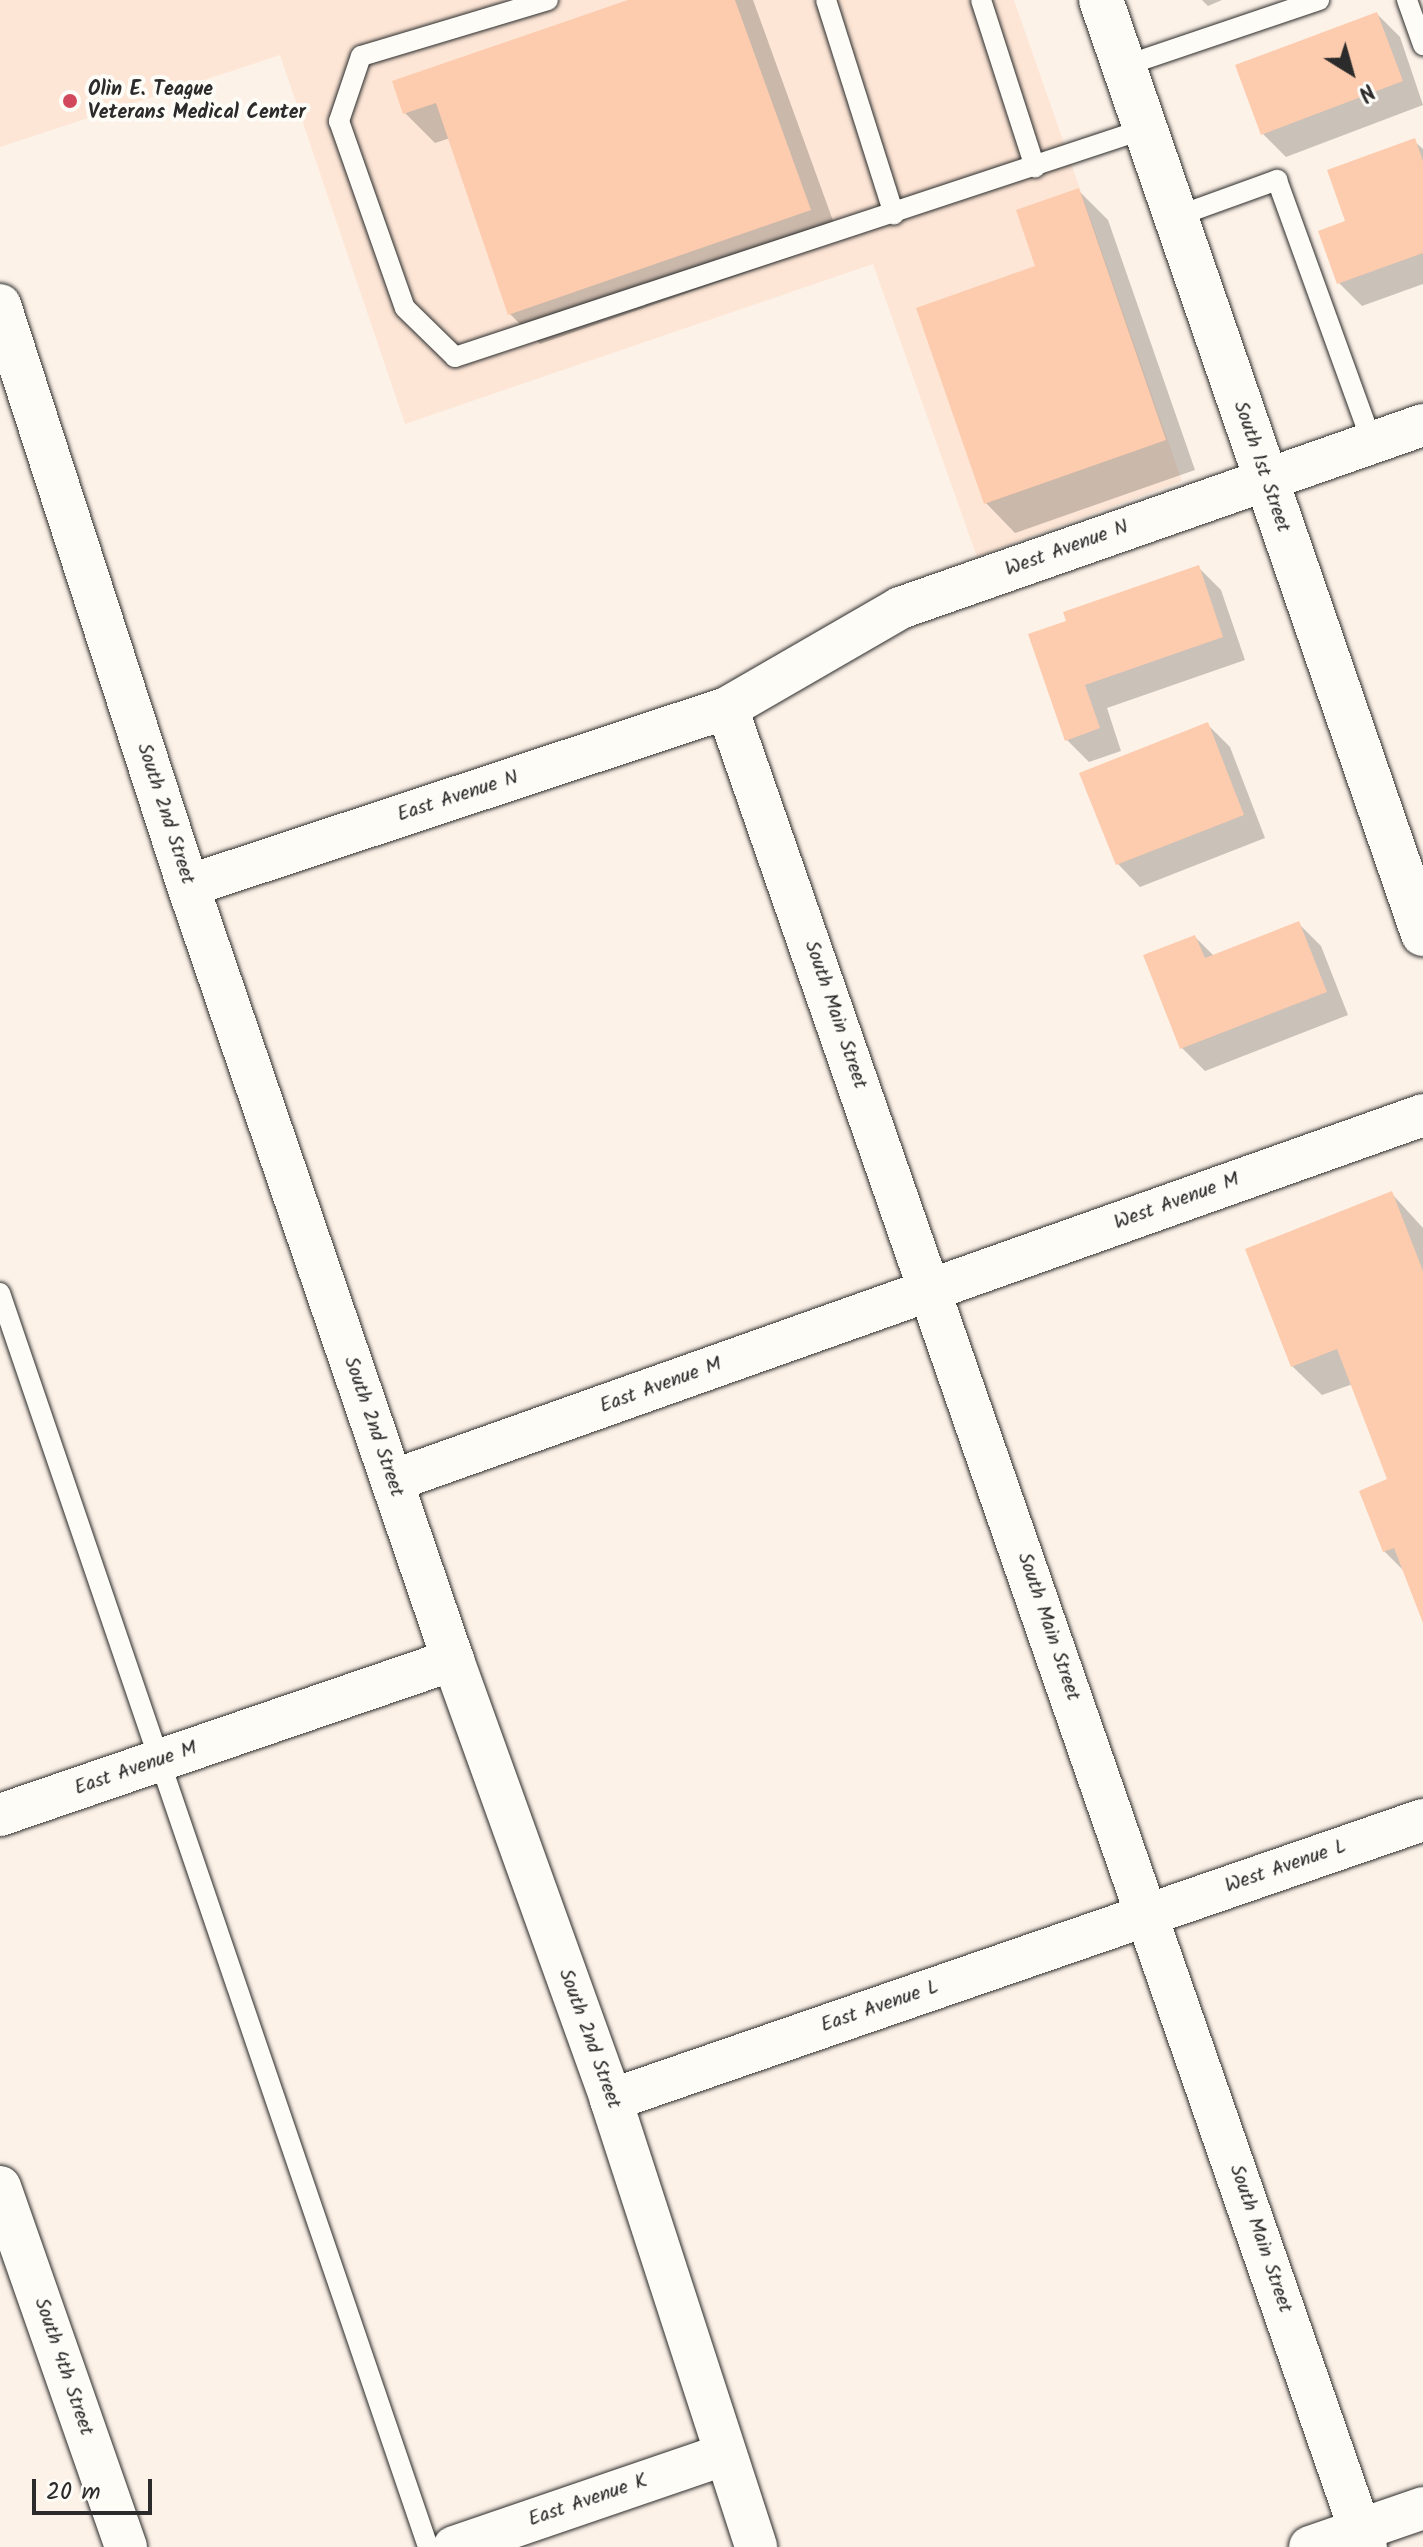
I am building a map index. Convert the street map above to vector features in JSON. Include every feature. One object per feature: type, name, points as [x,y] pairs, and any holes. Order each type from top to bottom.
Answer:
[{"type":"main road","name":"South 1st Street","points":[[1101,0],[1423,934]]},
{"type":"street","name":"South 2nd Street","points":[[0,305],[188,886],[453,1660],[611,2100],[722,2455],[756,2547]]},
{"type":"street","name":"West Avenue N","points":[[727,708],[900,608],[1423,425]]},
{"type":"street","name":"East Avenue N","points":[[188,886],[727,708]]},
{"type":"street","name":"South Main Street","points":[[727,708],[1363,2538]]},
{"type":"street","name":"West Avenue M","points":[[931,1290],[1423,1115]]},
{"type":"street","name":"East Avenue M","points":[[392,1481],[931,1290]]},
{"type":"street","name":"East Avenue M","points":[[0,1815],[453,1660]]},
{"type":"street","name":"West Avenue L","points":[[1148,1914],[1422,1824]]},
{"type":"street","name":"East Avenue L","points":[[611,2100],[1148,1914]]},
{"type":"street","name":"South 4th Street","points":[[0,2187],[126,2547]]},
{"type":"street","name":"East Avenue K","points":[[454,2547],[722,2455]]},
{"type":"street","points":[[1310,2547],[1363,2538],[1423,2508]]},
{"type":"lane","points":[[548,0],[361,56],[339,121],[405,308],[455,357],[894,215],[1145,129]]},
{"type":"lane","points":[[826,0],[894,215]]},
{"type":"lane","points":[[981,0],[1035,167]]},
{"type":"lane","points":[[1124,66],[1319,0]]},
{"type":"lane","points":[[1407,0],[1423,45]]},
{"type":"lane","points":[[1175,217],[1277,180],[1372,442]]},
{"type":"lane","points":[[0,1293],[428,2547]]},
{"type":"shaded area","points":[[0,0],[1014,0],[1182,481],[977,557],[873,264],[405,424],[280,55],[0,147]]},
{"type":"building","points":[[628,0],[735,0],[811,210],[508,315],[436,103],[403,114],[392,81]]},
{"type":"building","points":[[1377,12],[1403,81],[1261,135],[1235,65]]},
{"type":"building","points":[[1415,138],[1423,161],[1423,253],[1337,284],[1318,231],[1345,221],[1327,170]]},
{"type":"building","points":[[1079,188],[1166,440],[984,504],[916,308],[1035,266],[1016,210]]},
{"type":"building","points":[[1199,565],[1223,637],[1085,685],[1100,728],[1065,741],[1028,634],[1066,621],[1063,612]]},
{"type":"building","points":[[1208,722],[1244,815],[1116,865],[1079,773]]},
{"type":"building","points":[[1299,921],[1327,992],[1180,1049],[1143,955],[1195,935],[1205,958]]},
{"type":"building","points":[[1392,1191],[1423,1271],[1423,1623],[1394,1548],[1383,1552],[1359,1491],[1387,1479],[1337,1349],[1291,1367],[1245,1249]]},
{"type":"place","name":"Olin E. Teague Veterans Medical Center","points":[[70,101]]}]
